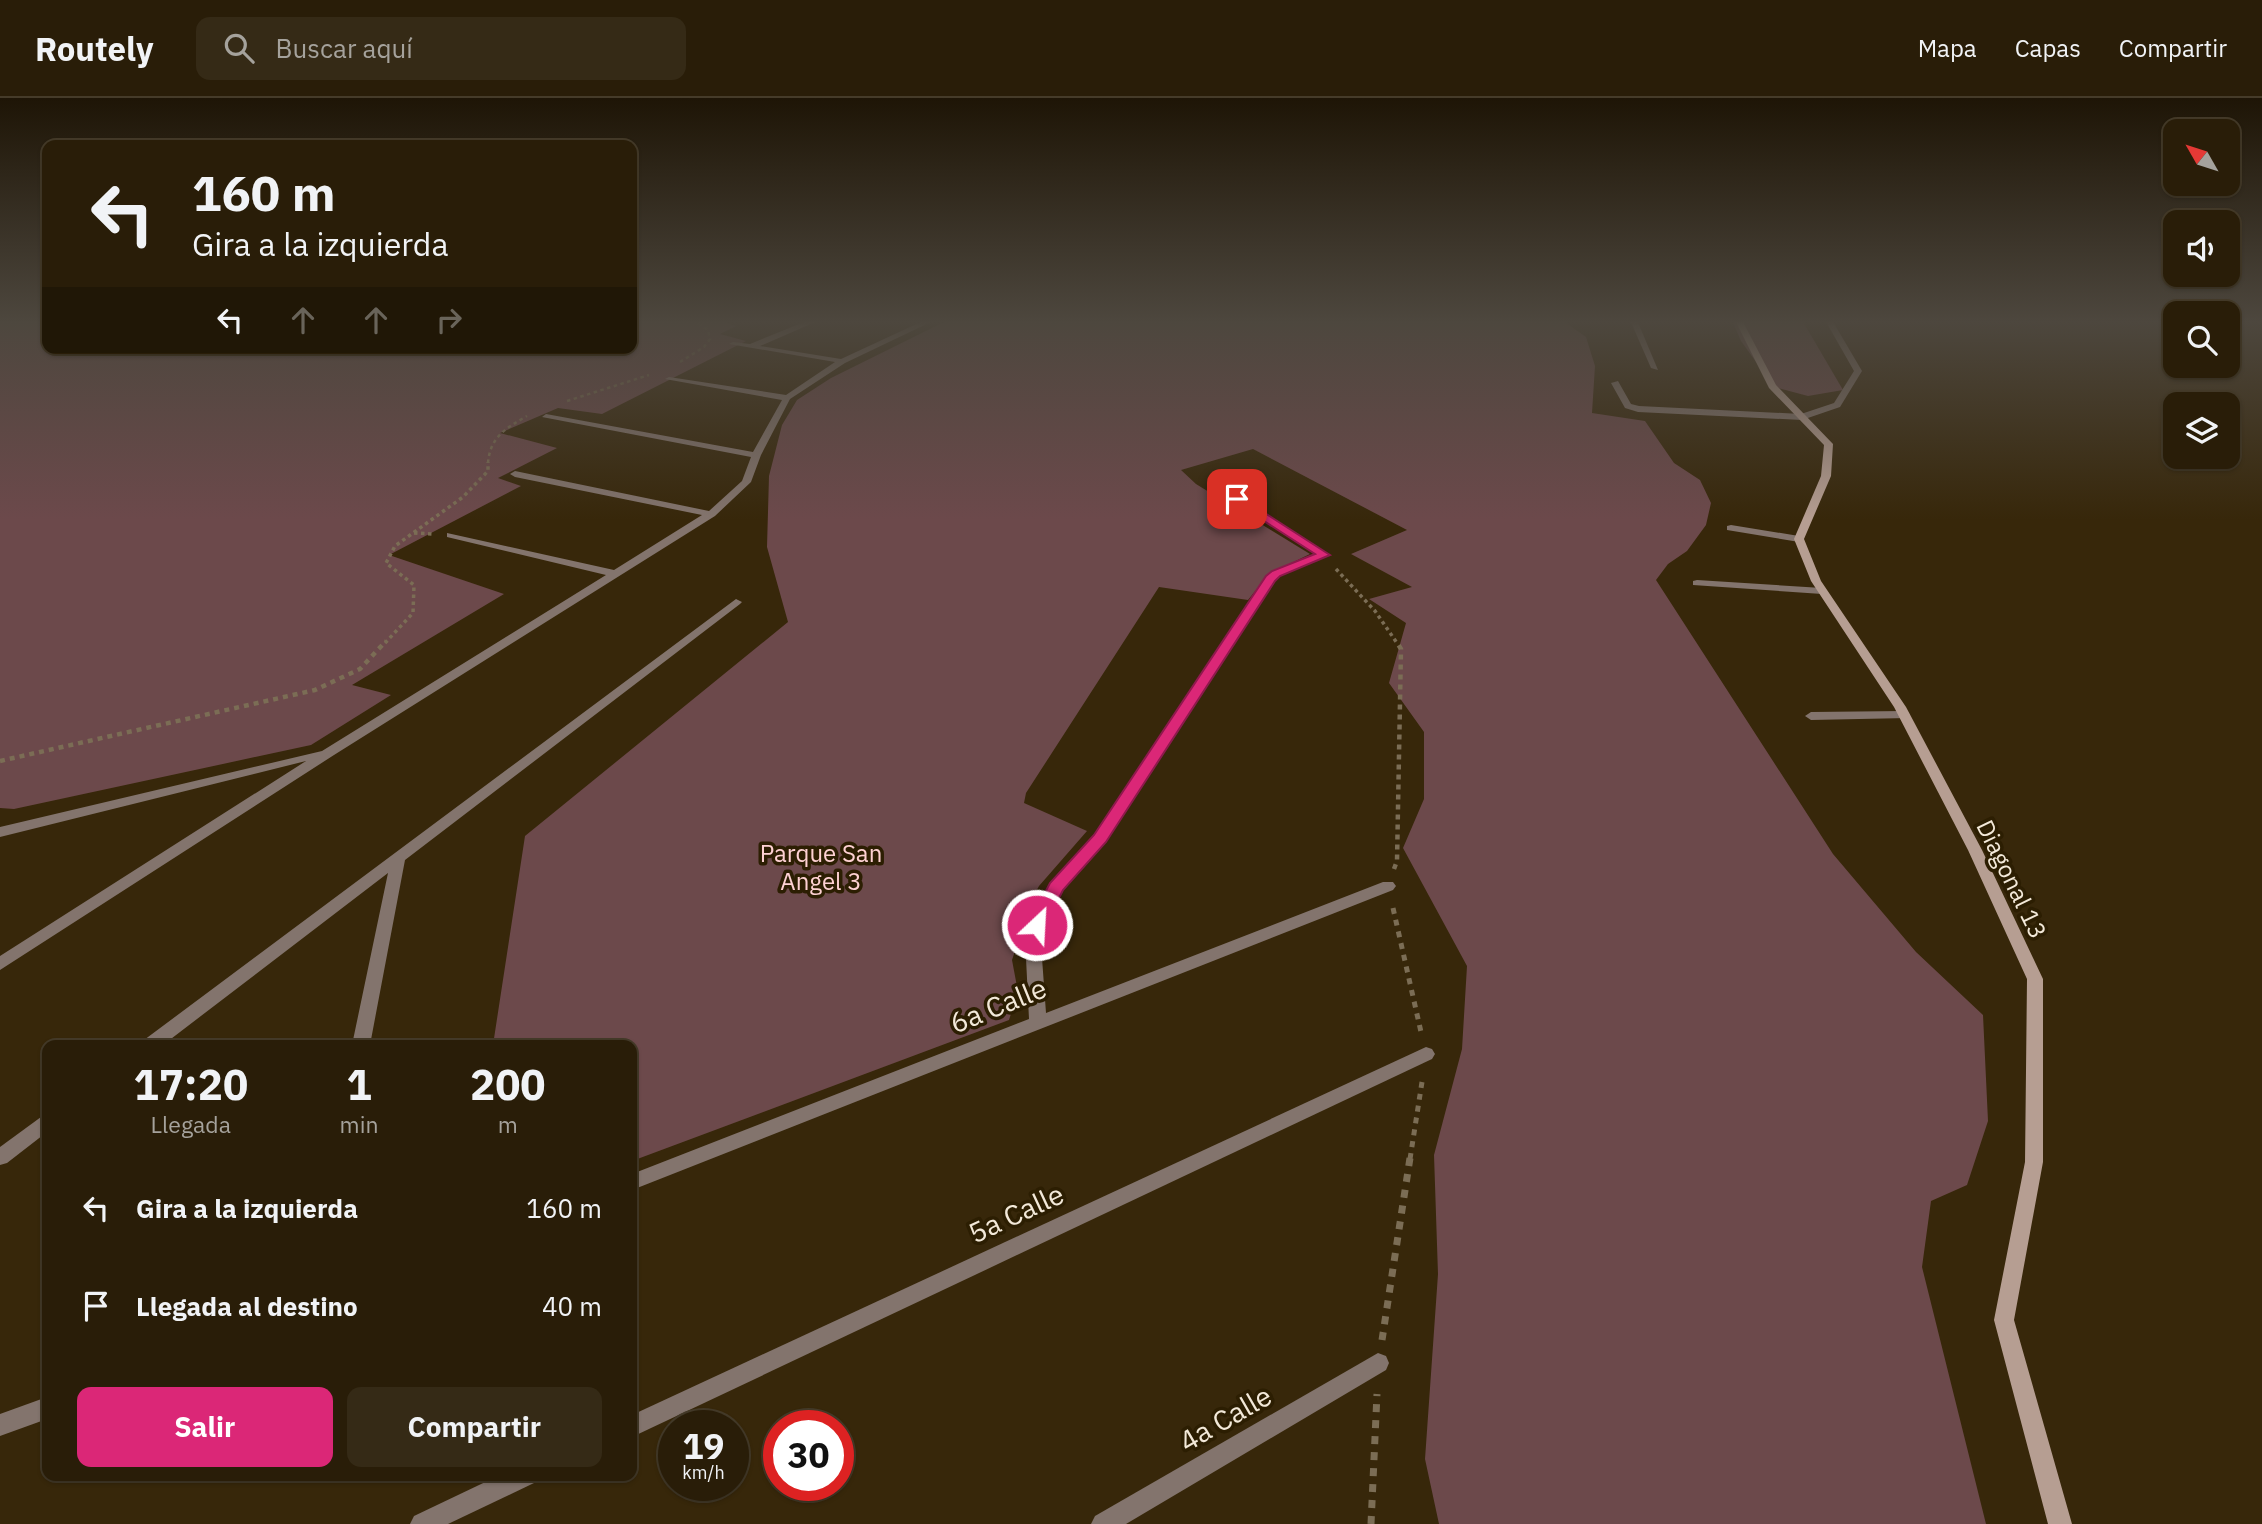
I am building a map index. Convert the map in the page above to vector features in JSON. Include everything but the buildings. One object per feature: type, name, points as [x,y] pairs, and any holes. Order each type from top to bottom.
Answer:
[{"type":"street","points":[[717,387],[788,398]]},
{"type":"street","points":[[0,964],[329,752],[711,514],[746,482],[756,455],[788,398],[805,387]]},
{"type":"street","points":[[1617,387],[1628,406],[1638,409],[1802,417],[1838,405],[1849,387]]},
{"type":"street","points":[[1731,528],[1799,539],[1826,476],[1829,444],[1773,387]]},
{"type":"street","points":[[546,417],[756,455]]},
{"type":"street","points":[[514,474],[711,514]]},
{"type":"street","points":[[1219,488],[1324,555]]},
{"type":"street","points":[[451,535],[617,574]]},
{"type":"street","name":"Diagonal 13","points":[[1799,539],[1822,591],[1904,715],[1975,850],[2035,979],[2035,1162],[2004,1320],[2060,1524]]},
{"type":"street","points":[[1038,1021],[1034,958],[1037,925],[1044,905],[1056,887],[1100,839],[1270,579],[1276,573],[1324,555]]},
{"type":"street","points":[[1698,583],[1822,591]]},
{"type":"street","points":[[156,1040],[736,602]]},
{"type":"street","points":[[1811,716],[1904,715]]},
{"type":"street","points":[[0,832],[329,752]]},
{"type":"street","points":[[362,1040],[398,858]]},
{"type":"street","name":"6a Calle","points":[[637,1180],[1388,886]]},
{"type":"street","name":"5a Calle","points":[[637,1424],[1426,1054]]},
{"type":"street","points":[[0,1157],[42,1126]]},
{"type":"street","name":"4a Calle","points":[[1103,1524],[1378,1363]]},
{"type":"street","points":[[0,1425],[42,1410]]},
{"type":"street","points":[[422,1524],[513,1481]]},
{"type":"path","points":[[557,404],[612,387]]},
{"type":"path","points":[[0,761],[315,690],[360,669],[413,613],[414,585],[386,563],[396,546],[463,497],[488,471],[488,452],[494,435],[531,413]]},
{"type":"path","points":[[1324,555],[1375,611],[1401,649],[1397,861],[1388,886],[1426,1054],[1378,1363],[1371,1524]]},
{"type":"green space","points":[[0,387],[656,387],[602,414],[558,408],[500,433],[557,448],[498,478],[521,486],[389,555],[504,594],[352,685],[391,695],[311,745],[14,809],[0,808]]},
{"type":"green space","name":"Parque San Angel 3","points":[[818,387],[1594,387],[1592,413],[1645,421],[1674,463],[1700,480],[1711,503],[1706,525],[1687,551],[1668,564],[1656,580],[1833,854],[1916,952],[1983,1015],[1988,1121],[1967,1185],[1931,1201],[1922,1267],[1986,1524],[1439,1524],[1425,1459],[1438,1274],[1434,1155],[1462,1049],[1467,966],[1403,848],[1424,799],[1424,732],[1389,683],[1406,623],[1369,599],[1412,587],[1351,554],[1407,530],[1253,449],[1181,470],[1196,484],[1310,554],[1269,574],[1248,600],[1159,587],[1026,793],[1024,803],[1087,831],[1039,886],[1033,897],[1012,960],[1018,992],[1009,1020],[637,1159],[637,1040],[494,1040],[525,836],[788,622],[767,547],[769,476],[782,425],[797,400]]},
{"type":"green space","points":[[1774,387],[1841,387],[1843,390],[1808,396]]},
{"type":"route","points":[[1037,925],[1044,905],[1056,887],[1100,839],[1270,579],[1276,573],[1324,555],[1237,499]]}]
